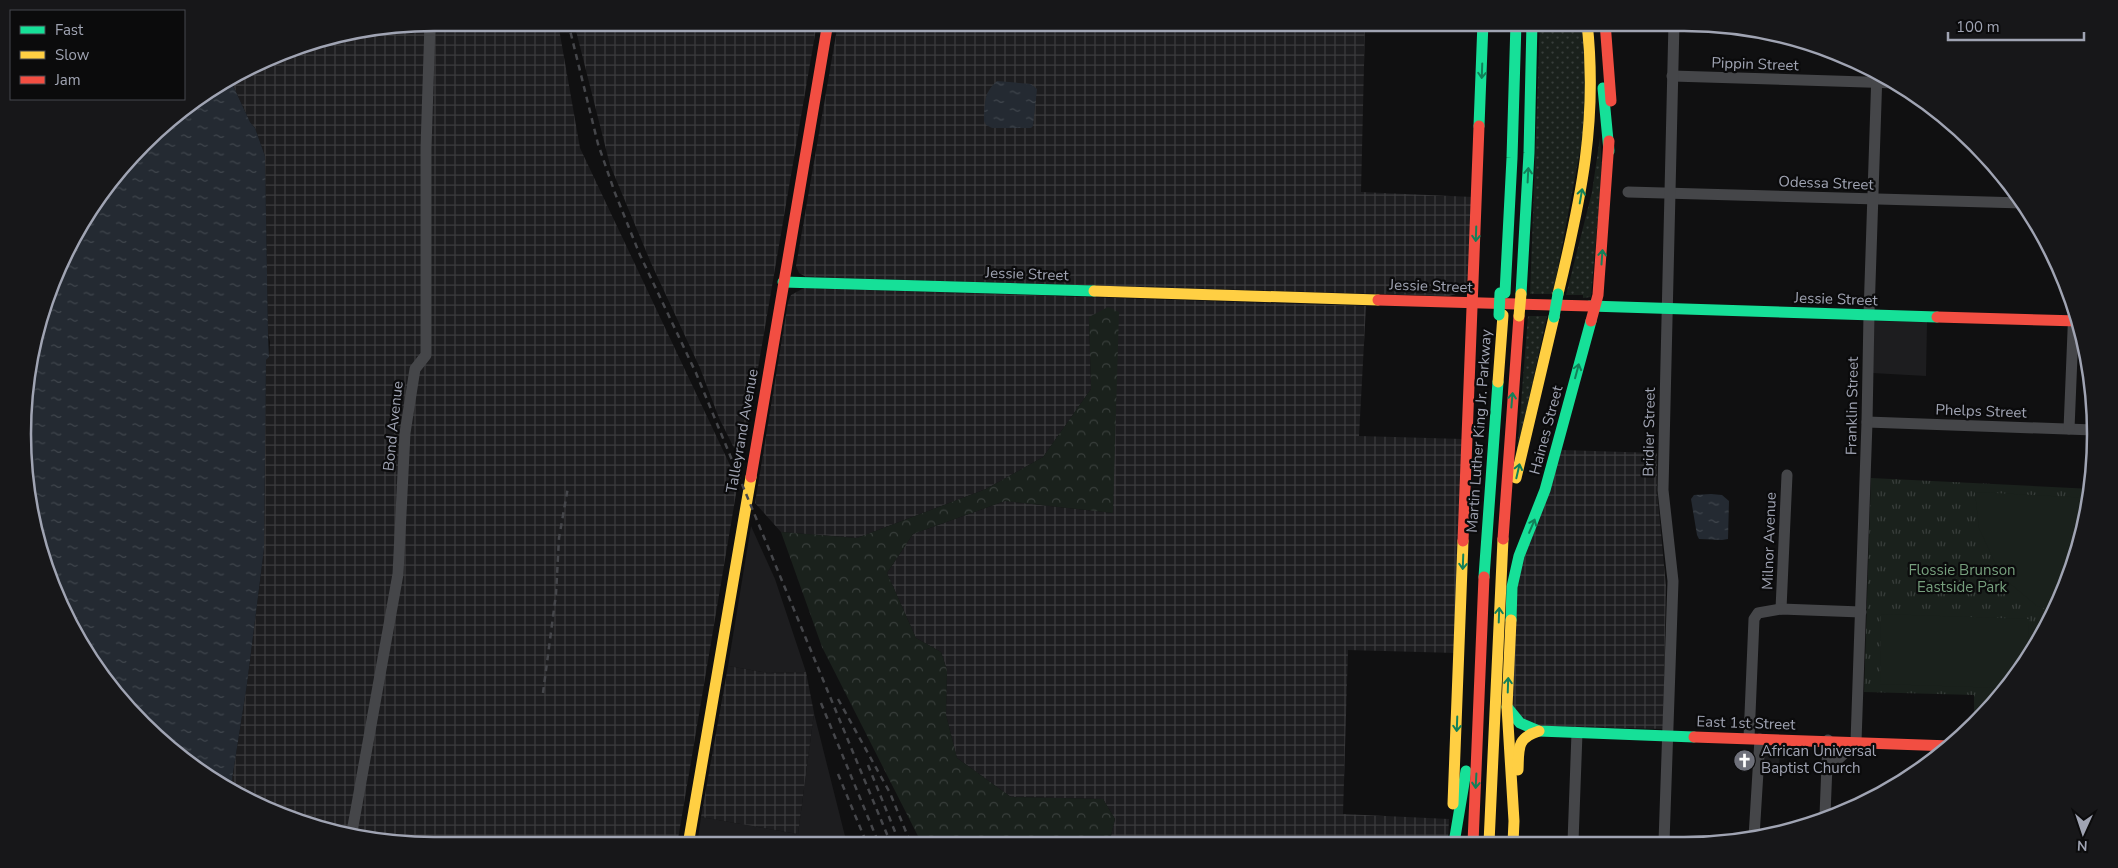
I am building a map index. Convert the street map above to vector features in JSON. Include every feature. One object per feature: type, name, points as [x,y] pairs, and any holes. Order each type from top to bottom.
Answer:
[{"type":"main road","name":"Talleyrand Avenue","points":[[689,837],[826,31]]},
{"type":"main road","points":[[1453,837],[1484,31]]},
{"type":"main road","points":[[1502,293],[1505,31]]},
{"type":"main road","name":"Martin Luther King Jr. Parkway","points":[[1473,837],[1486,539],[1498,386],[1502,293],[1512,158],[1516,31]]},
{"type":"main road","name":"Martin Luther King Jr. Parkway","points":[[1489,837],[1502,536],[1521,294],[1528,161],[1532,31]]},
{"type":"main road","points":[[1502,536],[1581,199],[1589,147],[1593,83],[1590,31]]},
{"type":"main road","points":[[1591,31],[1601,75],[1609,150]]},
{"type":"main road","name":"Haines Street","points":[[1513,837],[1514,821],[1507,707],[1511,602],[1514,574],[1546,490],[1595,306],[1600,275],[1611,102],[1606,31]]},
{"type":"main road","name":"Jessie Street","points":[[783,282],[2070,321]]},
{"type":"main road","points":[[1454,837],[1480,698]]},
{"type":"main road","name":"East 1st Street","points":[[1507,707],[1510,714],[1520,724],[1539,731],[1939,746]]},
{"type":"main road","points":[[1514,821],[1519,746],[1524,736],[1539,731]]},
{"type":"street","name":"Bond Avenue","points":[[353,828],[398,574],[406,424],[415,370],[426,355],[426,148],[430,31]]},
{"type":"street","name":"Bridier Street","points":[[1664,837],[1674,581],[1663,490],[1674,31]]},
{"type":"street","name":"Pippin Street","points":[[1672,76],[1870,77]]},
{"type":"street","name":"Franklin Street","points":[[1856,742],[1868,422],[1876,80]]},
{"type":"street","name":"Odessa Street","points":[[1628,192],[2014,203]]},
{"type":"street","points":[[2069,428],[2075,338]]},
{"type":"street","name":"Phelps Street","points":[[1868,422],[2087,429]]},
{"type":"street","name":"Milnor Avenue","points":[[1781,609],[1787,475]]},
{"type":"street","points":[[1754,830],[1754,619],[1762,611],[1781,609],[1861,612]]},
{"type":"street","points":[[1573,837],[1577,733]]},
{"type":"street","points":[[1825,811],[1828,740]]},
{"type":"street","points":[[1827,770],[1856,742]]},
{"type":"shaded area","points":[[559,31],[580,148],[738,482],[678,837],[434,837],[381,833],[355,829],[305,815],[280,806],[232,782],[247,684],[264,549],[266,360],[269,357],[270,342],[268,333],[265,156],[255,128],[250,122],[233,85],[280,62],[330,45],[355,39],[408,32]]},
{"type":"shaded area","points":[[576,31],[816,31],[744,450],[734,448],[719,418],[700,368],[651,263],[610,165]]},
{"type":"shaded area","points":[[837,31],[1365,31],[1361,192],[1473,197],[1469,282],[1463,292],[1449,296],[806,277],[799,273],[796,266]]},
{"type":"shaded area","points":[[804,288],[1366,306],[1359,436],[1463,439],[1456,653],[1348,650],[1343,814],[1449,819],[1448,837],[1111,837],[1115,819],[1103,799],[1011,797],[957,758],[946,715],[947,670],[941,652],[916,638],[887,573],[913,534],[1005,501],[1113,513],[1089,317],[1091,389],[1043,457],[986,489],[857,538],[781,532],[755,503],[788,302],[791,295]]},
{"type":"shaded area","points":[[1874,321],[1927,322],[1926,376],[1872,373]]},
{"type":"shaded area","points":[[1560,450],[1657,453],[1657,490],[1666,586],[1663,729],[1535,726],[1512,712],[1516,583]]},
{"type":"shaded area","points":[[751,526],[775,579],[806,672],[768,673],[728,666]]},
{"type":"shaded area","points":[[728,666],[768,673],[806,672],[814,713],[798,834],[701,817]]},
{"type":"shaded area","points":[[814,713],[845,837],[698,837],[701,817],[798,834]]},
{"type":"shaded area","points":[[1756,744],[1780,745],[1779,773],[1754,771]]},
{"type":"green space","points":[[1540,31],[1584,31],[1589,104],[1553,294],[1530,294]]},
{"type":"green space","points":[[1600,137],[1602,170],[1591,297],[1583,298],[1583,295],[1566,295],[1592,192]]},
{"type":"green space","points":[[1108,307],[1119,312],[1113,513],[1005,501],[913,534],[887,573],[916,638],[941,652],[947,670],[946,715],[957,758],[1011,797],[1103,799],[1115,819],[1111,837],[918,837],[822,647],[781,532],[857,538],[986,489],[1043,457],[1091,389],[1089,317]]},
{"type":"green space","points":[[1528,316],[1547,316],[1517,453]]},
{"type":"green space","name":"Flossie Brunson Eastside Park","points":[[1871,478],[2083,489],[2073,538],[2056,588],[2045,612],[2019,658],[2004,679],[1974,714],[1974,695],[1864,692]]},
{"type":"green space","points":[[1975,492],[2081,498],[2073,538],[2056,588],[2046,609],[2037,606],[2001,576],[1979,528]]},
{"type":"green space","points":[[1881,614],[2029,619],[2028,643],[1997,688],[1880,684]]},
{"type":"water","points":[[997,81],[1031,84],[1037,89],[1033,126],[1031,128],[992,128],[986,125],[984,121],[987,94],[992,85]]},
{"type":"water","points":[[233,85],[250,122],[255,128],[265,156],[269,357],[266,360],[264,549],[247,684],[232,782],[189,754],[149,719],[114,679],[85,635],[62,588],[45,538],[35,487],[31,434],[35,381],[45,330],[62,280],[85,233],[114,189],[149,149],[189,114]]},
{"type":"water","points":[[1694,495],[1722,495],[1729,501],[1728,539],[1699,539],[1697,535],[1691,499]]},
{"type":"railway","points":[[570,31],[598,144],[615,193],[640,255],[696,373],[888,837]]},
{"type":"railway","points":[[543,693],[556,594],[559,538],[568,487]]},
{"type":"railway","points":[[838,699],[890,793],[908,837]]},
{"type":"railway","points":[[821,703],[876,837]]},
{"type":"railway","points":[[868,765],[897,837]]},
{"type":"railway","points":[[838,774],[864,837]]},
{"type":"traffic: fast","points":[[1479,126],[1483,31]]},
{"type":"traffic: fast","points":[[1505,293],[1516,31]]},
{"type":"traffic: fast","points":[[1521,294],[1529,153],[1532,31]]},
{"type":"traffic: fast","points":[[1603,88],[1609,151]]},
{"type":"traffic: fast","points":[[783,282],[1094,291]]},
{"type":"traffic: fast","points":[[1499,315],[1500,293]]},
{"type":"traffic: fast","points":[[1554,317],[1558,294]]},
{"type":"traffic: fast","points":[[1590,306],[1937,317]]},
{"type":"traffic: fast","points":[[1511,620],[1512,587],[1519,556],[1545,490],[1591,321]]},
{"type":"traffic: fast","points":[[1484,577],[1498,382]]},
{"type":"traffic: fast","points":[[1507,707],[1520,723],[1539,731],[1694,737]]},
{"type":"traffic: fast","points":[[1455,837],[1466,771]]},
{"type":"traffic: slow","points":[[1558,294],[1574,225],[1589,126],[1590,58],[1588,31]]},
{"type":"traffic: slow","points":[[1094,291],[1378,300]]},
{"type":"traffic: slow","points":[[1519,316],[1521,294]]},
{"type":"traffic: slow","points":[[1498,382],[1503,315]]},
{"type":"traffic: slow","points":[[1516,478],[1554,317]]},
{"type":"traffic: slow","points":[[689,837],[751,477]]},
{"type":"traffic: slow","points":[[1489,837],[1503,539]]},
{"type":"traffic: slow","points":[[1453,804],[1463,541]]},
{"type":"traffic: slow","points":[[1511,620],[1507,707],[1513,837]]},
{"type":"traffic: slow","points":[[1518,770],[1520,745],[1526,737],[1539,731]]},
{"type":"traffic: jam","points":[[751,477],[826,31]]},
{"type":"traffic: jam","points":[[1606,31],[1611,101]]},
{"type":"traffic: jam","points":[[1463,541],[1479,126]]},
{"type":"traffic: jam","points":[[1591,321],[1598,295],[1609,141]]},
{"type":"traffic: jam","points":[[1378,300],[1590,306]]},
{"type":"traffic: jam","points":[[1503,539],[1519,316]]},
{"type":"traffic: jam","points":[[1937,317],[2070,321]]},
{"type":"traffic: jam","points":[[1473,837],[1484,577]]},
{"type":"traffic: jam","points":[[1694,737],[1939,746]]},
{"type":"place","name":"African Universal Baptist Church","points":[[1745,760]]}]
